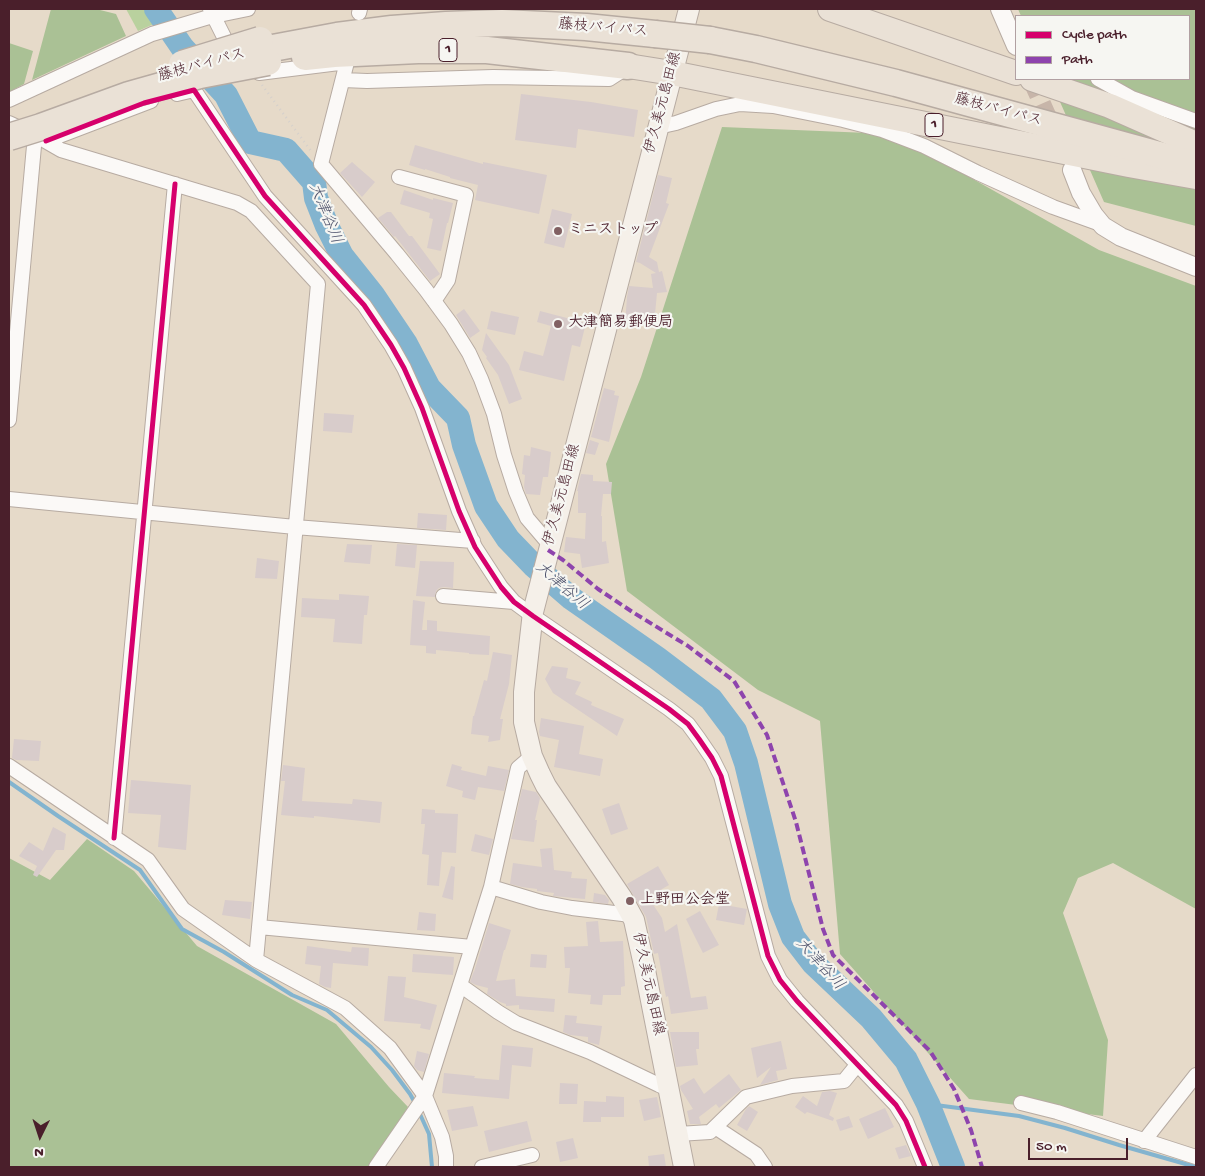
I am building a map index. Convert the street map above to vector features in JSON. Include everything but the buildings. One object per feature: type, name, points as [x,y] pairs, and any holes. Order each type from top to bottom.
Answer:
[{"type":"highway","name":"1","points":[[9,135],[42,127],[129,95],[263,59],[324,26],[429,9]]},
{"type":"highway","points":[[830,9],[1015,73]]},
{"type":"highway","name":"藤枝バイパス","points":[[263,59],[337,36],[446,25],[502,23],[586,27],[710,40],[756,49],[896,83],[1196,165]]},
{"type":"highway","name":"1","points":[[9,135],[37,120],[169,67],[334,54],[418,50],[487,50],[628,66],[672,73],[1196,177]]},
{"type":"highway","points":[[1035,80],[1110,106],[1196,144]]},
{"type":"main road","name":"伊久美元島田線","points":[[684,1167],[634,920],[622,898],[546,786],[532,756],[524,722],[524,692],[533,614],[549,547],[689,9]]},
{"type":"street","points":[[9,100],[152,34],[211,14],[248,9]]},
{"type":"street","points":[[1000,9],[1015,41]]},
{"type":"street","points":[[211,14],[226,41],[257,74],[347,62],[321,164],[434,301],[469,353],[494,414],[504,455],[516,492],[527,518],[549,547]]},
{"type":"street","points":[[343,80],[493,77],[610,79],[628,66]]},
{"type":"street","points":[[1100,80],[1132,98],[1196,121]]},
{"type":"street","points":[[41,138],[144,103],[194,90],[265,196],[364,305],[392,345],[422,408],[459,511],[475,547],[501,587],[514,602],[688,724],[712,758],[721,776],[768,956],[780,980],[797,1001],[896,1105],[906,1121],[925,1167]]},
{"type":"street","points":[[658,127],[676,123],[716,109],[740,104],[773,106],[882,130],[924,146],[1053,207],[1103,226],[1122,237],[1196,267]]},
{"type":"street","points":[[9,123],[61,150],[237,203],[251,211],[318,284],[256,960]]},
{"type":"street","points":[[9,420],[41,138]]},
{"type":"street","points":[[1072,170],[1081,193],[1103,226]]},
{"type":"street","points":[[399,177],[466,195],[448,280],[434,301]]},
{"type":"street","points":[[114,838],[175,184]]},
{"type":"street","points":[[9,499],[295,527],[473,541]]},
{"type":"street","points":[[443,596],[514,602]]},
{"type":"street","points":[[376,1167],[425,1096],[491,887],[518,768],[532,756]]},
{"type":"street","points":[[9,766],[148,860],[183,909],[256,960],[345,1008],[390,1048],[425,1096],[442,1137],[446,1167]]},
{"type":"street","points":[[491,887],[541,902],[572,908],[631,915]]},
{"type":"street","points":[[259,927],[472,947]]},
{"type":"street","points":[[460,985],[516,1023],[590,1052],[668,1088]]},
{"type":"street","points":[[678,1134],[710,1132],[746,1097],[792,1086],[844,1081],[857,1064]]},
{"type":"street","points":[[1144,1140],[1196,1075]]},
{"type":"street","points":[[1021,1103],[1057,1112],[1196,1157]]},
{"type":"street","points":[[715,1126],[756,1154],[765,1167]]},
{"type":"street","points":[[482,1167],[532,1155]]},
{"type":"path","points":[[263,59],[321,164]]},
{"type":"green space","points":[[51,9],[96,9],[116,14],[126,36],[32,80]]},
{"type":"green space","points":[[126,9],[170,9],[174,15],[138,31]]},
{"type":"green space","points":[[1018,9],[1196,9],[1196,226],[1104,202],[1050,80],[1190,80],[1190,15],[1021,15]]},
{"type":"green space","points":[[9,43],[33,51],[24,84],[9,92]]},
{"type":"green space","points":[[722,127],[893,134],[1099,250],[1196,286],[1196,909],[1113,863],[1078,878],[1063,913],[1108,1040],[1103,1116],[969,1099],[840,954],[820,721],[758,690],[627,591],[606,464],[641,377]]},
{"type":"green space","points":[[87,839],[134,871],[197,946],[336,1024],[408,1107],[371,1167],[9,1167],[9,858],[50,880]]},
{"type":"waterway","name":"大津谷川","points":[[156,9],[182,47],[226,95],[250,142],[286,150],[314,182],[316,198],[342,256],[373,295],[406,344],[429,388],[458,418],[464,445],[486,506],[508,539],[534,566],[571,598],[657,658],[711,699],[735,731],[746,763],[780,904],[793,937],[813,963],[871,1018],[906,1060],[928,1104],[953,1167]]},
{"type":"waterway","points":[[9,782],[140,870],[182,929],[224,952],[292,995],[327,1010],[371,1047],[392,1070],[415,1103]]},
{"type":"waterway","points":[[928,1104],[1019,1116],[1196,1167]]},
{"type":"waterway","points":[[419,1112],[429,1134],[432,1167]]},
{"type":"tunnel","points":[[1031,80],[1054,131]]},
{"type":"marked path","points":[[548,550],[598,589],[688,646],[734,681],[767,735],[796,822],[823,929],[833,955],[930,1051],[954,1089],[971,1130],[982,1167]]},
{"type":"cycle path","points":[[46,141],[144,103],[194,90],[265,196],[364,305],[391,345],[404,368],[422,408],[459,511],[475,547],[501,587],[514,602],[533,616],[688,724],[712,758],[721,776],[768,956],[780,980],[797,1001],[896,1105],[906,1121],[925,1167]]},
{"type":"cycle path","points":[[114,838],[175,184]]},
{"type":"place","name":"ミニストップ","points":[[558,231]]},
{"type":"place","name":"大津簡易郵便局","points":[[558,324]]},
{"type":"place","name":"上野田公会堂","points":[[630,901]]}]
